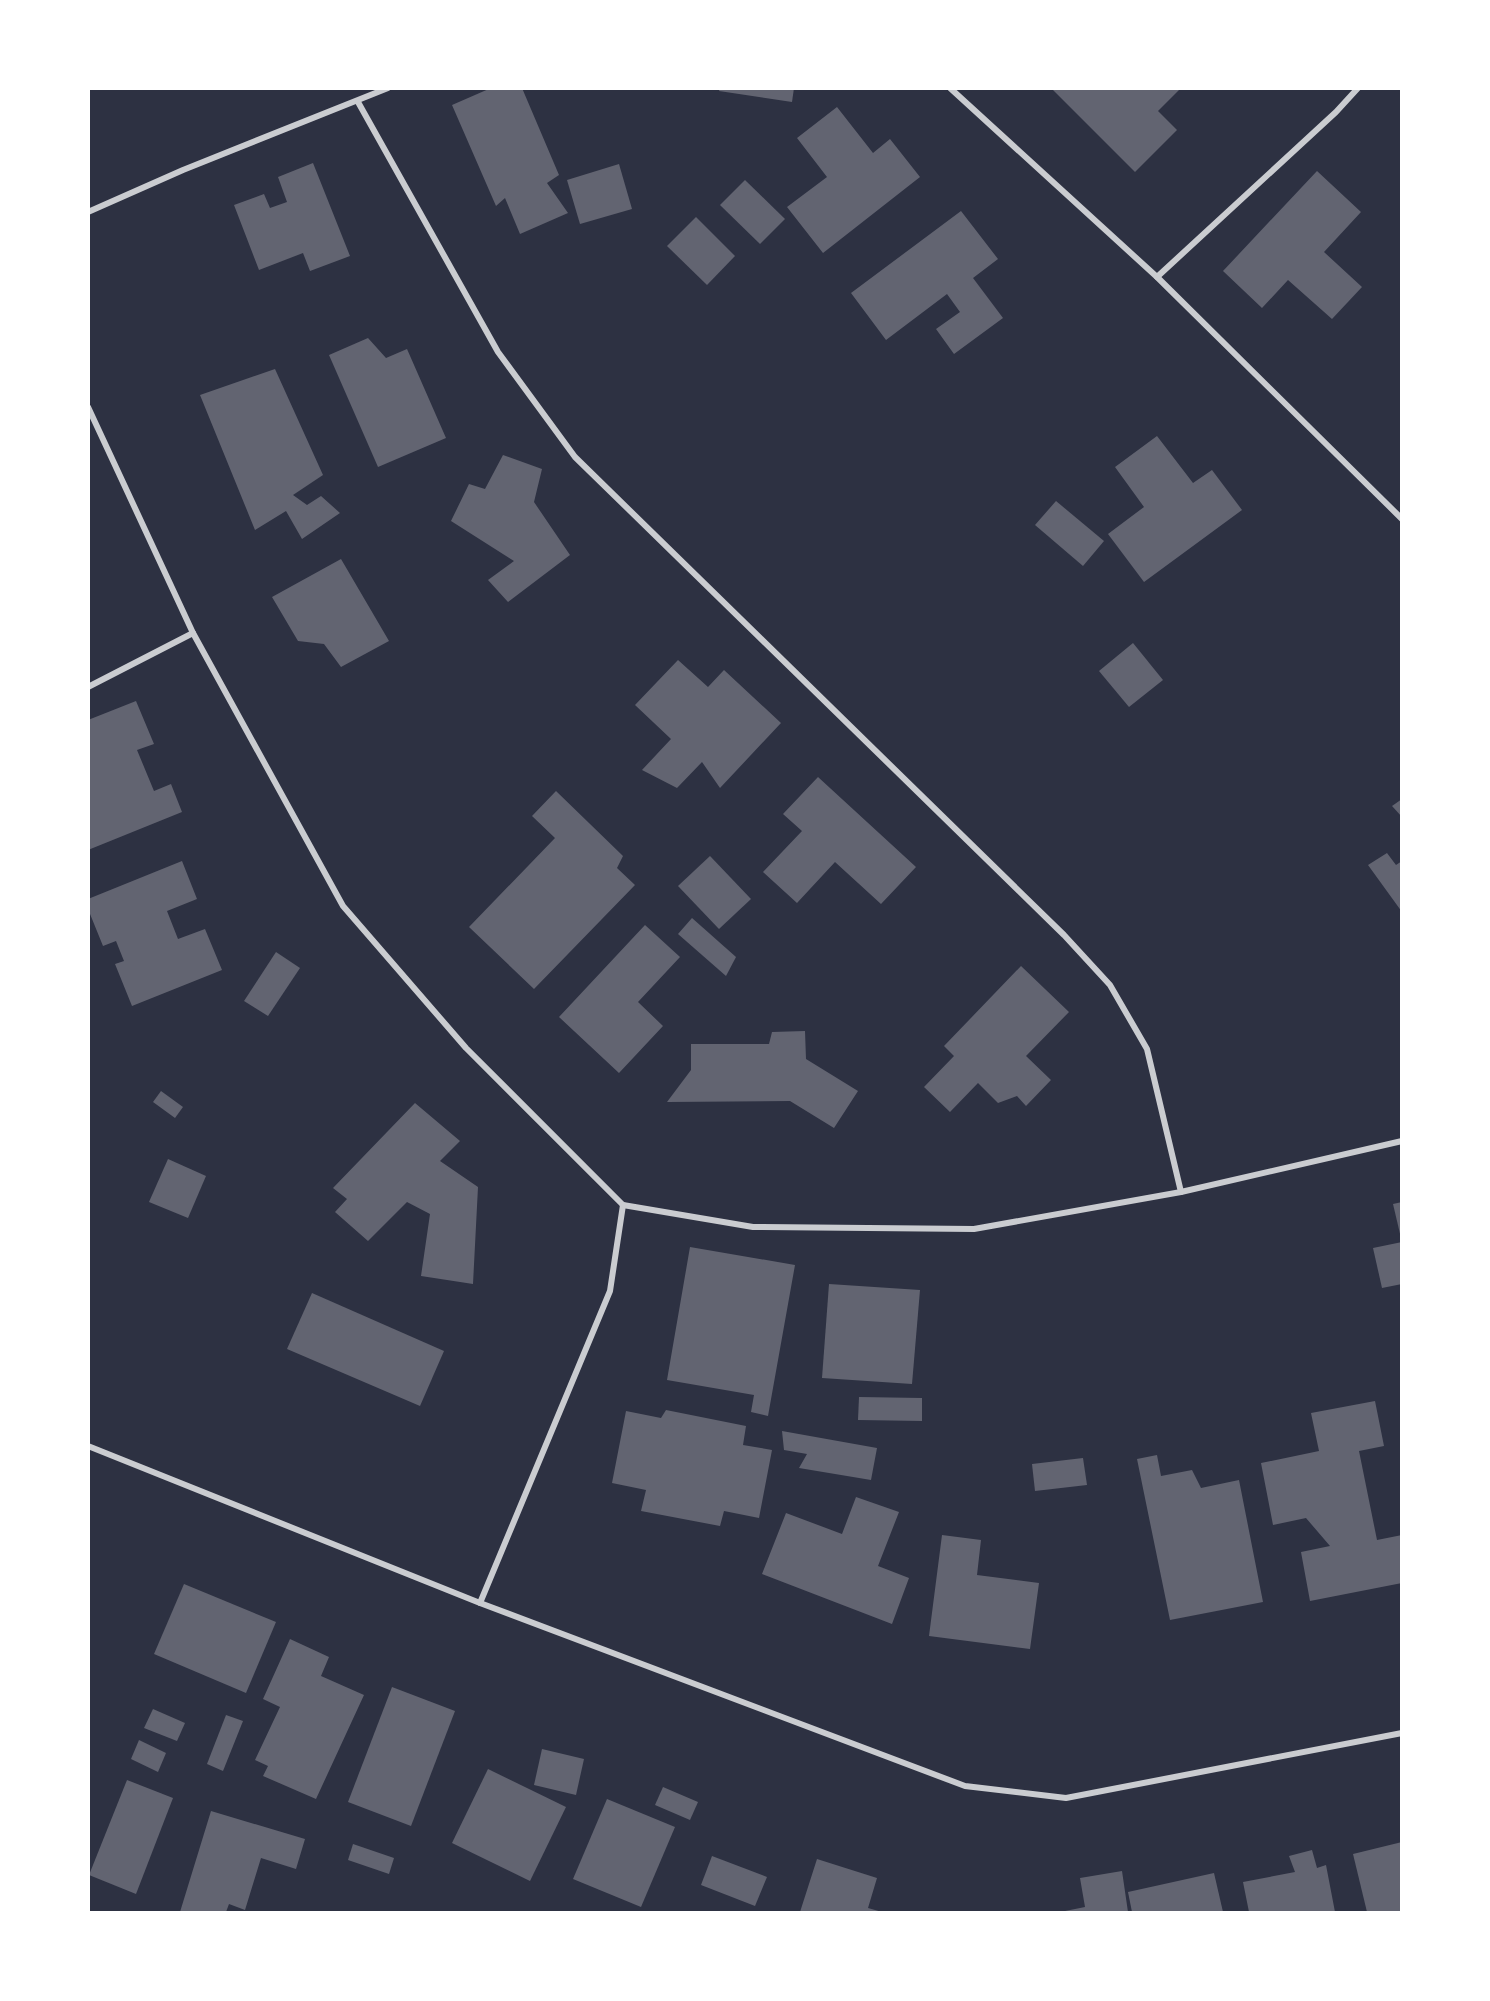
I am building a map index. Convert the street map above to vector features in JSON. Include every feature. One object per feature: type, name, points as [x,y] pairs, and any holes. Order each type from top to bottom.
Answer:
[{"type":"street","points":[[88,212],[183,170],[358,102],[388,88]]},
{"type":"street","points":[[950,88],[1157,277],[1401,519]]},
{"type":"street","points":[[1157,277],[1336,112],[1358,88]]},
{"type":"street","points":[[358,102],[498,352],[575,457],[1064,935],[1110,985],[1147,1049],[1181,1192]]},
{"type":"street","points":[[88,407],[193,633],[344,906],[466,1048],[623,1205],[753,1227],[974,1229],[1181,1192],[1401,1141]]},
{"type":"street","points":[[88,687],[193,633]]},
{"type":"street","points":[[480,1603],[610,1291],[623,1205]]},
{"type":"street","points":[[88,1446],[480,1603],[965,1786],[1066,1798],[1401,1733]]},
{"type":"building","points":[[491,88],[522,88],[559,175],[547,183],[568,213],[520,234],[505,198],[496,206],[452,105]]},
{"type":"building","points":[[720,88],[794,88],[792,102],[719,91]]},
{"type":"building","points":[[1051,88],[1181,88],[1158,111],[1177,130],[1135,172]]},
{"type":"building","points":[[837,107],[873,153],[890,139],[920,177],[823,253],[787,207],[827,177],[797,138]]},
{"type":"building","points":[[313,163],[350,256],[310,271],[303,253],[259,270],[234,205],[264,194],[270,208],[287,202],[278,177]]},
{"type":"building","points":[[619,164],[632,209],[580,224],[567,180]]},
{"type":"building","points":[[1317,171],[1361,212],[1324,252],[1362,287],[1332,319],[1288,280],[1262,308],[1223,271]]},
{"type":"building","points":[[745,180],[785,219],[760,244],[720,205]]},
{"type":"building","points":[[961,211],[998,259],[973,278],[1003,318],[954,354],[936,329],[960,312],[947,294],[886,340],[851,293]]},
{"type":"building","points":[[696,217],[735,256],[707,285],[667,246]]},
{"type":"building","points":[[368,338],[386,358],[407,349],[446,438],[378,467],[329,355]]},
{"type":"building","points":[[275,369],[323,475],[293,495],[307,505],[321,496],[340,513],[302,539],[286,511],[255,530],[200,395]]},
{"type":"building","points":[[1157,436],[1193,483],[1212,470],[1242,510],[1144,582],[1108,534],[1144,507],[1115,467]]},
{"type":"building","points":[[503,455],[542,469],[534,502],[570,555],[508,602],[488,580],[514,561],[451,521],[469,484],[485,489]]},
{"type":"building","points":[[1056,501],[1104,541],[1083,566],[1035,525]]},
{"type":"building","points":[[341,559],[389,641],[341,667],[324,644],[298,641],[272,597]]},
{"type":"building","points":[[1133,643],[1163,680],[1129,707],[1099,671]]},
{"type":"building","points":[[678,660],[708,687],[724,670],[781,723],[720,788],[702,762],[677,788],[642,770],[671,739],[635,705]]},
{"type":"building","points":[[136,701],[154,744],[137,750],[154,791],[171,784],[182,812],[88,850],[88,720]]},
{"type":"building","points":[[818,777],[916,867],[881,904],[835,862],[797,903],[763,872],[802,831],[783,814]]},
{"type":"building","points":[[556,791],[623,856],[617,868],[635,885],[534,989],[469,927],[555,838],[532,816]]},
{"type":"building","points":[[1402,799],[1402,817],[1392,806]]},
{"type":"building","points":[[1387,853],[1396,865],[1402,861],[1402,912],[1368,865]]},
{"type":"building","points":[[710,856],[751,899],[719,929],[678,886]]},
{"type":"building","points":[[182,861],[197,899],[167,911],[178,939],[205,929],[222,970],[132,1006],[115,964],[124,961],[116,941],[103,946],[88,909],[88,899]]},
{"type":"building","points":[[692,918],[736,957],[726,976],[678,934]]},
{"type":"building","points":[[645,925],[680,957],[638,1002],[663,1026],[619,1073],[559,1017]]},
{"type":"building","points":[[276,952],[300,968],[268,1016],[244,1001]]},
{"type":"building","points":[[1021,966],[1069,1012],[1026,1056],[1051,1080],[1026,1106],[1017,1096],[998,1103],[978,1083],[950,1112],[924,1087],[954,1056],[944,1046]]},
{"type":"building","points":[[805,1031],[806,1059],[858,1091],[834,1128],[790,1101],[667,1102],[691,1070],[691,1044],[769,1044],[772,1032]]},
{"type":"building","points":[[161,1091],[183,1107],[175,1118],[153,1102]]},
{"type":"building","points":[[415,1103],[460,1141],[440,1161],[478,1187],[473,1284],[421,1276],[430,1214],[407,1202],[368,1241],[335,1212],[347,1199],[333,1188]]},
{"type":"building","points":[[168,1159],[206,1176],[188,1218],[149,1202]]},
{"type":"building","points":[[1402,1202],[1402,1238],[1401,1238],[1393,1204]]},
{"type":"building","points":[[1402,1242],[1402,1284],[1382,1288],[1373,1248]]},
{"type":"building","points":[[690,1247],[795,1265],[768,1416],[751,1412],[754,1395],[667,1380]]},
{"type":"building","points":[[829,1284],[920,1290],[912,1384],[822,1378]]},
{"type":"building","points":[[312,1293],[444,1351],[420,1406],[287,1349]]},
{"type":"building","points":[[859,1397],[922,1398],[922,1421],[858,1420]]},
{"type":"building","points":[[1375,1401],[1384,1446],[1359,1451],[1377,1540],[1402,1535],[1402,1583],[1310,1601],[1301,1552],[1330,1546],[1306,1518],[1273,1525],[1261,1463],[1319,1451],[1311,1413]]},
{"type":"building","points":[[666,1410],[746,1426],[743,1445],[772,1450],[759,1518],[724,1511],[720,1526],[641,1511],[646,1490],[612,1483],[626,1411],[661,1418]]},
{"type":"building","points":[[782,1431],[877,1448],[871,1480],[799,1468],[807,1454],[784,1450]]},
{"type":"building","points":[[1157,1455],[1161,1476],[1192,1470],[1201,1488],[1239,1480],[1263,1602],[1170,1620],[1137,1459]]},
{"type":"building","points":[[1083,1458],[1087,1485],[1035,1491],[1032,1464]]},
{"type":"building","points":[[856,1497],[899,1512],[878,1566],[909,1578],[892,1624],[762,1574],[786,1513],[842,1534]]},
{"type":"building","points":[[942,1535],[981,1540],[977,1575],[1039,1583],[1030,1649],[929,1636]]},
{"type":"building","points":[[184,1584],[276,1622],[246,1693],[154,1654]]},
{"type":"building","points":[[290,1639],[329,1657],[321,1676],[364,1695],[316,1799],[263,1776],[268,1766],[255,1760],[280,1707],[263,1699]]},
{"type":"building","points":[[392,1687],[455,1711],[411,1826],[348,1802]]},
{"type":"building","points":[[153,1709],[185,1723],[177,1741],[144,1728]]},
{"type":"building","points":[[226,1715],[243,1721],[223,1771],[207,1764]]},
{"type":"building","points":[[139,1740],[166,1753],[158,1772],[131,1759]]},
{"type":"building","points":[[542,1749],[584,1759],[576,1795],[534,1785]]},
{"type":"building","points":[[488,1769],[566,1807],[530,1881],[452,1843]]},
{"type":"building","points":[[127,1780],[173,1798],[136,1894],[89,1875]]},
{"type":"building","points":[[663,1787],[698,1802],[690,1820],[655,1805]]},
{"type":"building","points":[[607,1799],[675,1827],[641,1907],[573,1879]]},
{"type":"building","points":[[211,1811],[305,1839],[296,1869],[261,1858],[245,1910],[229,1904],[226,1912],[180,1912]]},
{"type":"building","points":[[1402,1842],[1402,1912],[1367,1912],[1353,1854]]},
{"type":"building","points":[[353,1844],[394,1858],[389,1874],[348,1860]]},
{"type":"building","points":[[1312,1850],[1317,1868],[1326,1865],[1335,1912],[1249,1912],[1243,1882],[1295,1872],[1289,1856]]},
{"type":"building","points":[[712,1856],[767,1877],[755,1906],[701,1885]]},
{"type":"building","points":[[817,1859],[877,1878],[868,1908],[882,1912],[800,1912]]},
{"type":"building","points":[[1122,1871],[1128,1912],[1060,1912],[1085,1907],[1080,1878]]},
{"type":"building","points":[[1214,1873],[1223,1912],[1132,1912],[1128,1892]]}]
